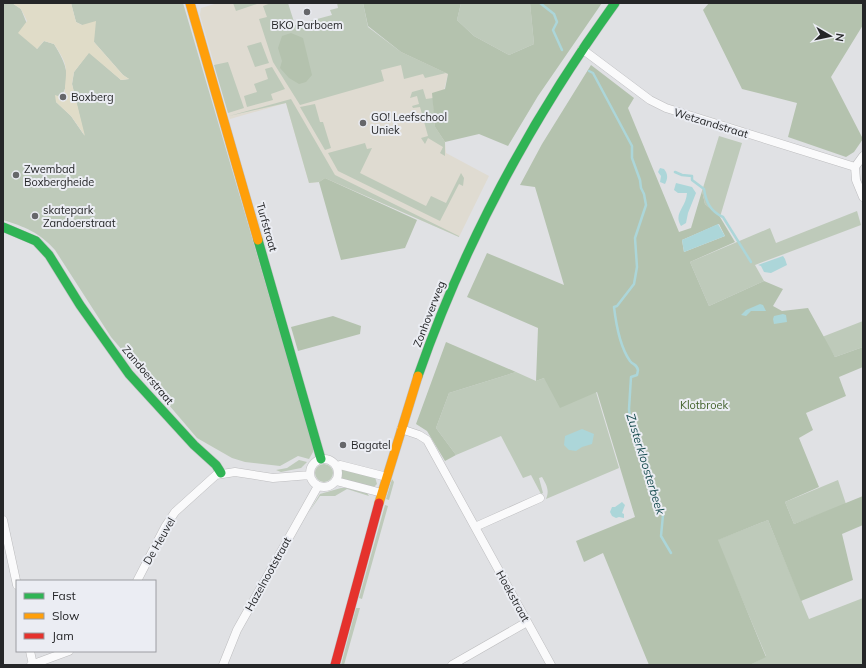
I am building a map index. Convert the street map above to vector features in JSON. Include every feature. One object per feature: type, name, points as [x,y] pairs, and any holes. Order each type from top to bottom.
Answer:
[{"type":"street","name":"Turfstraat","points":[[190,3],[321,458]]},
{"type":"street","name":"Zonhoverweg","points":[[335,665],[401,429],[433,336],[477,232],[515,157],[582,49],[615,3]]},
{"type":"street","name":"Wetzandstraat","points":[[582,49],[650,100],[666,108],[855,167]]},
{"type":"street","points":[[863,156],[855,167],[856,180],[863,197]]},
{"type":"street","name":"Zandoerstraat","points":[[3,227],[36,241],[49,255],[92,323],[129,374],[188,439],[216,465],[221,473]]},
{"type":"street","name":"Hoekstraat","points":[[401,429],[420,435],[427,440],[551,665]]},
{"type":"street","points":[[321,458],[329,459],[337,466],[339,473],[336,481],[325,487],[318,486],[312,480],[310,475],[312,466],[321,458]]},
{"type":"street","points":[[337,466],[387,477]]},
{"type":"street","points":[[221,473],[235,472],[273,478],[310,475]]},
{"type":"street","name":"De Heuvel","points":[[138,580],[165,526],[175,512],[208,482],[221,473]]},
{"type":"street","points":[[336,481],[382,493]]},
{"type":"street","name":"Hazelnootstraat","points":[[223,665],[237,630],[318,486]]},
{"type":"street","points":[[475,527],[540,498]]},
{"type":"street","points":[[3,520],[16,580]]},
{"type":"street","points":[[452,665],[527,622]]},
{"type":"street","points":[[30,652],[32,665],[66,652]]},
{"type":"shaded area","name":"GO! Leefschool Uniek","points":[[218,3],[280,3],[304,66],[401,52],[448,74],[435,127],[445,142],[446,153],[489,176],[459,237],[325,178],[319,182],[309,183],[286,103],[230,119],[200,15],[201,8]]},
{"type":"green space","points":[[3,3],[12,3],[21,9],[37,49],[44,41],[54,44],[67,73],[65,88],[62,95],[56,102],[71,116],[84,135],[72,84],[74,72],[89,52],[121,80],[129,79],[123,75],[94,42],[82,25],[76,22],[71,3],[183,3],[313,445],[313,452],[309,459],[298,456],[280,466],[245,462],[232,458],[197,438],[111,337],[55,250],[37,234],[3,220]]},
{"type":"green space","points":[[233,3],[260,3],[236,11]]},
{"type":"green space","points":[[271,3],[288,3],[295,25],[332,15],[330,10],[338,8],[337,3],[363,3],[368,27],[401,52],[446,73],[425,78],[423,74],[404,79],[401,65],[381,70],[384,81],[300,105],[273,62],[259,19],[267,17],[263,6]]},
{"type":"green space","points":[[363,3],[461,3],[457,20],[474,36],[509,55],[534,44],[530,3],[602,3],[538,96],[508,146],[479,134],[445,142],[435,127],[432,93],[445,89],[448,74],[401,52],[368,26]]},
{"type":"green space","points":[[461,3],[530,3],[534,44],[509,55],[474,36],[457,20]]},
{"type":"green space","points":[[709,3],[863,3],[863,25],[831,77],[863,139],[854,152],[846,157],[788,137],[797,103],[742,89],[703,10]]},
{"type":"green space","points":[[291,33],[303,38],[312,75],[306,82],[299,84],[289,78],[280,68],[282,61],[278,48],[282,36]]},
{"type":"green space","points":[[261,42],[269,63],[255,67],[247,46]]},
{"type":"green space","points":[[228,62],[244,108],[228,113],[214,65]]},
{"type":"green space","name":"Klotbroek","points":[[591,65],[634,98],[628,108],[679,232],[691,228],[702,191],[705,204],[720,217],[735,242],[690,262],[709,306],[764,281],[783,289],[773,306],[782,311],[808,308],[835,357],[863,347],[863,367],[839,377],[846,396],[806,413],[813,430],[799,438],[819,487],[785,502],[794,524],[863,496],[863,525],[842,534],[853,580],[801,601],[768,520],[718,540],[766,657],[750,665],[649,665],[603,553],[584,562],[576,541],[635,517],[597,392],[560,408],[544,378],[536,381],[538,328],[467,297],[487,253],[564,285],[535,187],[520,185],[542,144]],"holes":[[[719,224],[725,236],[684,252],[682,240]]]},
{"type":"green space","points":[[272,67],[285,89],[271,94],[273,100],[247,107],[244,96],[257,92],[254,84],[268,79],[265,69]]},
{"type":"green space","points":[[423,89],[426,99],[433,98],[435,127],[445,142],[445,156],[440,153],[443,147],[428,138],[425,144],[421,138],[428,136],[423,118],[416,119],[415,116],[422,114],[420,107],[413,108],[412,106],[419,104],[417,96],[410,98],[412,92]]},
{"type":"green space","points":[[291,99],[335,175],[459,237],[325,178],[319,182],[309,183],[286,103],[229,116]]},
{"type":"green space","points":[[315,104],[320,122],[323,122],[331,148],[325,150],[300,107]]},
{"type":"green space","points":[[719,136],[742,143],[720,217],[705,204],[702,191]]},
{"type":"green space","points":[[365,143],[367,149],[372,148],[360,173],[426,206],[431,196],[446,203],[461,173],[464,178],[463,186],[459,184],[440,221],[338,171],[328,153]]},
{"type":"green space","points":[[325,178],[417,220],[405,248],[341,260],[319,182]]},
{"type":"green space","points":[[857,211],[861,225],[755,265],[764,281],[709,306],[690,262],[770,228],[776,243]]},
{"type":"green space","points":[[333,316],[361,326],[360,334],[298,351],[291,327]]},
{"type":"green space","points":[[863,321],[863,347],[835,357],[822,337]]},
{"type":"green space","points":[[446,342],[516,372],[449,393],[436,428],[456,455],[445,461],[427,431],[416,424]]},
{"type":"green space","points":[[516,372],[536,381],[544,378],[596,392],[619,468],[546,499],[548,490],[542,477],[539,478],[543,493],[541,494],[531,475],[523,478],[501,436],[456,455],[436,428],[449,393]]},
{"type":"green space","points":[[299,460],[307,462],[301,468],[281,472],[276,470],[287,468]]},
{"type":"green space","points":[[324,464],[330,467],[333,473],[330,479],[324,482],[318,479],[315,473],[318,467]]},
{"type":"green space","points":[[340,467],[375,477],[377,484],[373,488],[340,480]]},
{"type":"green space","points":[[392,479],[394,482],[389,500],[386,499]]},
{"type":"green space","points":[[838,480],[846,504],[794,524],[785,502]]},
{"type":"green space","points":[[341,488],[348,488],[367,493],[369,496],[347,489],[335,496],[320,496],[309,512],[320,494]]},
{"type":"green space","points":[[385,505],[388,506],[362,599],[359,598]]},
{"type":"green space","points":[[768,520],[809,619],[863,598],[863,665],[750,665],[766,656],[717,540]]},
{"type":"green space","points":[[356,608],[360,608],[344,665],[341,665]]},
{"type":"sand","points":[[12,3],[71,3],[76,22],[82,25],[96,21],[94,42],[123,75],[129,79],[121,80],[89,53],[74,72],[72,84],[85,136],[71,116],[56,102],[55,95],[61,97],[65,89],[66,68],[61,55],[54,44],[44,41],[37,49],[18,33],[27,21],[21,9]]},
{"type":"water","points":[[660,168],[664,169],[667,174],[665,184],[660,182],[661,176],[658,172]]},
{"type":"water","points":[[676,183],[692,187],[696,193],[688,213],[686,223],[681,226],[678,217],[685,203],[687,193],[678,193],[674,190]]},
{"type":"water","points":[[718,224],[725,236],[684,252],[682,240]]},
{"type":"water","points":[[783,256],[787,265],[771,273],[764,272],[761,266],[758,265]]},
{"type":"water","points":[[760,304],[763,305],[766,311],[751,311],[746,316],[741,315],[746,310]]},
{"type":"water","points":[[783,314],[786,315],[787,322],[774,324],[774,316]]},
{"type":"water","points":[[582,429],[594,434],[592,444],[582,447],[576,451],[569,450],[564,445],[565,436]]},
{"type":"water","points":[[622,502],[625,505],[622,513],[624,514],[624,518],[616,518],[612,516],[610,512],[612,507],[615,507]]},
{"type":"waterway","name":"Zusterkloosterbeek","points":[[540,3],[554,14],[557,22],[553,30],[562,50]]},
{"type":"waterway","name":"Zusterkloosterbeek","points":[[589,71],[593,73],[632,146],[632,158],[640,180],[646,205],[635,238],[637,267],[634,284],[617,306],[614,307],[621,342],[630,361],[638,370],[637,375],[631,377],[629,409],[630,418],[651,474],[653,497],[663,515],[661,536],[671,553]]},
{"type":"waterway","points":[[675,172],[682,175],[692,176],[692,180],[704,189],[709,206],[723,217],[751,262]]},
{"type":"traffic: fast","points":[[418,376],[457,277],[503,182],[556,91],[615,3]]},
{"type":"traffic: fast","points":[[3,227],[36,241],[49,255],[80,305],[129,374],[194,445],[216,465],[221,473]]},
{"type":"traffic: fast","points":[[258,240],[321,459]]},
{"type":"traffic: slow","points":[[190,3],[258,240]]},
{"type":"traffic: slow","points":[[379,503],[418,376]]},
{"type":"traffic: jam","points":[[335,665],[379,503]]},
{"type":"place","name":"BKO Parboem","points":[[307,12]]},
{"type":"place","name":"Boxberg","points":[[63,97]]},
{"type":"place","name":"GO! Leefschool Uniek","points":[[363,123]]},
{"type":"place","name":"Zwembad Boxbergheide","points":[[16,175]]},
{"type":"place","name":"skatepark Zandoerstraat","points":[[35,216]]},
{"type":"place","name":"Bagatel","points":[[343,445]]}]
